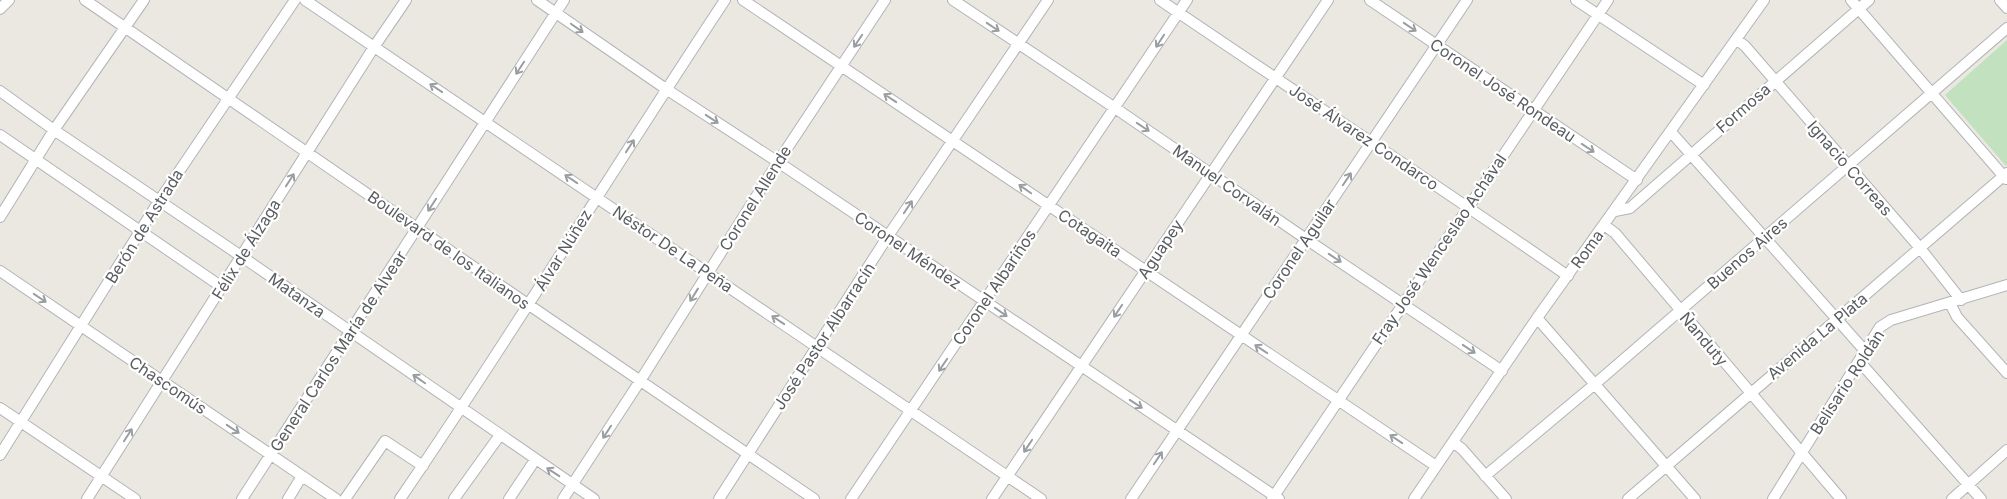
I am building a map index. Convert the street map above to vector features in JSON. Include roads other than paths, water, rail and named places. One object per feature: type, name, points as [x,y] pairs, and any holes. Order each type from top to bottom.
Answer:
[{"type":"street","points":[[0,9],[9,0]]},
{"type":"street","name":"Boulevard de los Italianos","points":[[85,0],[529,306],[814,499]]},
{"type":"street","points":[[0,217],[54,130],[144,0]]},
{"type":"street","name":"Berón de Astrada","points":[[0,455],[158,201],[295,0]]},
{"type":"street","name":"Néstor De La Peña","points":[[305,0],[597,196],[1041,499]]},
{"type":"street","name":"Félix de Álzaga","points":[[87,499],[374,47],[406,0]]},
{"type":"street","name":"Coronel Méndez","points":[[537,0],[666,89],[985,301],[1275,498]]},
{"type":"street","name":"General Carlos María de Alvear","points":[[242,499],[564,0]]},
{"type":"street","name":"Álvar Núñez","points":[[400,499],[529,306],[597,196],[725,0]]},
{"type":"street","name":"Cotagaita","points":[[743,0],[1436,466]]},
{"type":"street","name":"Coronel Allende","points":[[563,499],[778,162],[886,0]]},
{"type":"street","name":"Manuel Corvalán","points":[[953,0],[1502,371]]},
{"type":"street","name":"José Pastor Albarracín","points":[[719,499],[888,236],[1048,0]]},
{"type":"street","name":"José Álvarez Condarco","points":[[1160,0],[1371,143],[1468,206],[1568,276]]},
{"type":"street","name":"Coronel Albariños","points":[[851,499],[1187,0]]},
{"type":"street","name":"Aguapey","points":[[992,499],[1328,0]]},
{"type":"street","name":"Coronel José Rondeau","points":[[1370,0],[1637,180]]},
{"type":"street","name":"Coronel Aguilar","points":[[1131,499],[1468,0]]},
{"type":"street","points":[[1576,0],[1704,85]]},
{"type":"street","name":"Fray José Wenceslao Achával","points":[[1275,498],[1338,400],[1608,0]]},
{"type":"street","name":"Roma","points":[[1414,499],[1537,318],[1764,0]]},
{"type":"street","points":[[1851,0],[2006,176]]},
{"type":"street","name":"Formosa","points":[[1615,211],[1630,208],[1869,0]]},
{"type":"street","points":[[2000,0],[2007,8]]},
{"type":"street","name":"Buenos Aires","points":[[1485,476],[1595,384],[2007,28]]},
{"type":"street","name":"Ignacio Correas","points":[[1736,39],[1745,46],[1920,248],[1961,300]]},
{"type":"street","name":"Matanza","points":[[0,91],[54,130],[594,499]]},
{"type":"street","points":[[1671,132],[1865,350]]},
{"type":"street","points":[[0,135],[222,287]]},
{"type":"street","name":"Avenida La Plata","points":[[1628,499],[1837,318],[2006,176]]},
{"type":"street","name":"Ñanduty","points":[[1604,225],[1615,233],[1841,499]]},
{"type":"street","name":"Chascomús","points":[[0,271],[336,499]]},
{"type":"street","name":"Belisario Roldán","points":[[1773,499],[1865,350],[1877,332],[1886,323],[2007,285]]},
{"type":"street","points":[[1950,303],[1957,317],[2007,373]]},
{"type":"street","points":[[1537,318],[1695,499]]},
{"type":"street","points":[[1859,360],[1981,499]]},
{"type":"street","points":[[0,408],[135,499]]},
{"type":"street","points":[[454,499],[500,435]]},
{"type":"street","points":[[345,499],[385,441],[423,466]]},
{"type":"street","points":[[1453,442],[1462,449],[1506,499]]},
{"type":"street","points":[[1952,499],[2007,450]]},
{"type":"street","points":[[509,499],[535,460]]},
{"type":"street","points":[[288,499],[302,476]]}]
